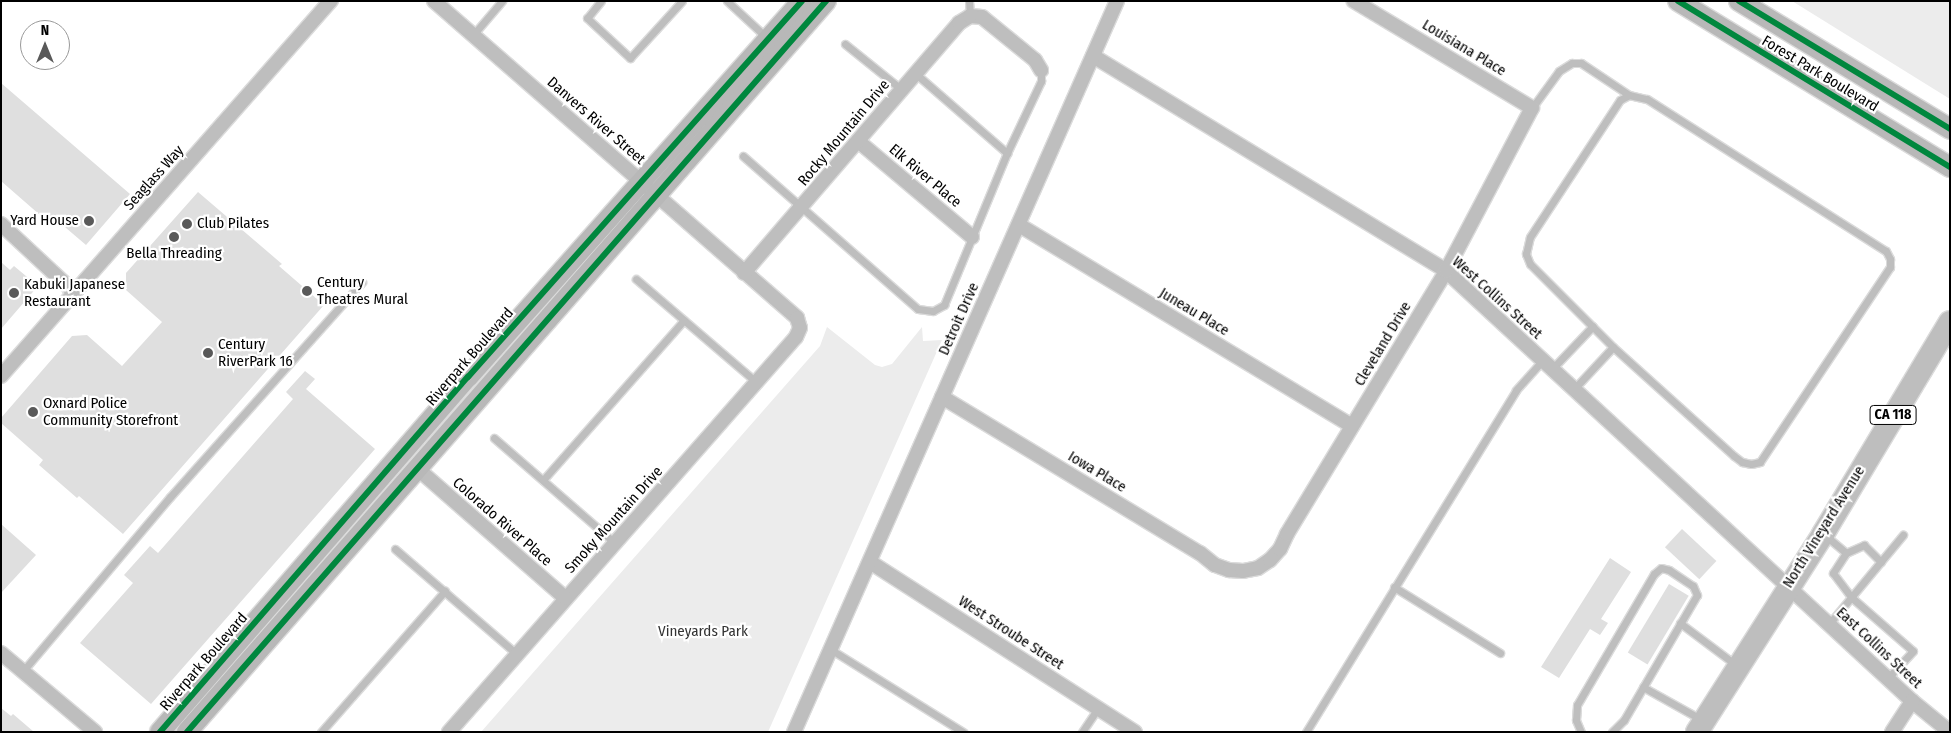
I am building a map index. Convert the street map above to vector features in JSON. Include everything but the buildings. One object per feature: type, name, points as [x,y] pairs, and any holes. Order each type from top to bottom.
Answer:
[{"type":"main road","name":"North Vineyard Avenue","points":[[1701,726],[1737,665],[1822,534],[1950,322]]},
{"type":"street","name":"Seaglass Way","points":[[1,376],[331,1]]},
{"type":"street","name":"Danvers River Street","points":[[434,1],[797,318],[800,328]]},
{"type":"street","name":"Riverpark Boulevard","points":[[160,732],[641,182],[802,1]]},
{"type":"street","points":[[187,732],[826,1]]},
{"type":"street","name":"Detroit Drive","points":[[794,732],[1117,1]]},
{"type":"street","name":"Louisiana Place","points":[[1354,1],[1532,108]]},
{"type":"street","name":"Forest Park Boulevard","points":[[1678,1],[1950,167]]},
{"type":"street","name":"Forest Park Boulevard","points":[[1740,1],[1950,129]]},
{"type":"street","points":[[970,16],[982,17],[1036,60],[1041,70]]},
{"type":"street","name":"Rocky Mountain Drive","points":[[744,273],[959,23],[970,16]]},
{"type":"street","name":"West Collins Street","points":[[1093,56],[1446,271],[1788,586]]},
{"type":"street","name":"Cleveland Drive","points":[[1236,571],[1258,568],[1270,560],[1280,549],[1446,271],[1532,108]]},
{"type":"street","name":"Elk River Place","points":[[858,141],[972,237]]},
{"type":"street","points":[[1,224],[75,293]]},
{"type":"street","name":"Juneau Place","points":[[1019,225],[1352,426]]},
{"type":"street","name":"Smoky Mountain Drive","points":[[449,732],[796,337],[800,328]]},
{"type":"street","name":"Iowa Place","points":[[942,397],[1200,553],[1215,565],[1236,571]]},
{"type":"street","name":"Colorado River Place","points":[[418,470],[565,598]]},
{"type":"street","name":"West Stroube Street","points":[[870,562],[1135,732]]},
{"type":"street","name":"East Collins Street","points":[[1788,586],[1912,701],[1950,732]]},
{"type":"street","points":[[1,653],[95,732]]},
{"type":"street","points":[[1892,732],[1912,701]]},
{"type":"lane","points":[[473,35],[502,1]]},
{"type":"lane","points":[[602,1],[587,18],[630,58],[682,1]]},
{"type":"lane","points":[[727,1],[769,40]]},
{"type":"lane","points":[[968,1],[970,16]]},
{"type":"lane","points":[[845,44],[902,90]]},
{"type":"lane","points":[[1532,108],[1559,72],[1572,63],[1581,63],[1629,95],[1647,99],[1886,251],[1890,259],[1890,267],[1760,462],[1751,464],[1742,462],[1734,456],[1613,347],[1530,264],[1526,254],[1527,244],[1620,100],[1629,95]]},
{"type":"lane","points":[[743,156],[918,310],[933,311],[944,305],[1007,153],[1041,81],[1041,70]]},
{"type":"lane","points":[[916,74],[1007,153]]},
{"type":"lane","points":[[636,279],[756,382]]},
{"type":"lane","points":[[23,671],[170,497],[362,282]]},
{"type":"lane","points":[[543,480],[684,320]]},
{"type":"lane","points":[[1306,732],[1516,390],[1593,326]]},
{"type":"lane","points":[[1574,389],[1613,347]]},
{"type":"lane","points":[[494,438],[616,544]]},
{"type":"lane","points":[[1822,534],[1846,553]]},
{"type":"lane","points":[[1829,624],[1903,535]]},
{"type":"lane","points":[[1881,562],[1864,545],[1846,553],[1833,573],[1851,597],[1914,651],[1888,678]]},
{"type":"lane","points":[[395,549],[518,655]]},
{"type":"lane","points":[[1581,732],[1576,720],[1577,704],[1654,574],[1661,568],[1669,570],[1693,586],[1697,595],[1624,720],[1612,732]]},
{"type":"lane","points":[[1394,587],[1500,653]]},
{"type":"lane","points":[[321,732],[445,591]]},
{"type":"lane","points":[[1680,623],[1737,665]]},
{"type":"lane","points":[[830,649],[963,732]]},
{"type":"lane","points":[[1642,687],[1701,726]]},
{"type":"lane","points":[[1082,732],[1098,708]]},
{"type":"green space","points":[[1792,1],[1950,1],[1950,99]]},
{"type":"green space","name":"Vineyards Park","points":[[827,327],[875,365],[882,367],[892,364],[922,327],[923,341],[942,340],[768,732],[481,732],[820,346]]},
{"type":"cycle path","points":[[160,732],[468,377],[802,1]]},
{"type":"cycle path","points":[[187,732],[826,1]]},
{"type":"cycle path","points":[[1678,1],[1950,167]]},
{"type":"cycle path","points":[[1739,1],[1950,129]]},
{"type":"place","name":"Yard House","points":[[89,221]]},
{"type":"place","name":"Club Pilates","points":[[187,224]]},
{"type":"place","name":"Bella Threading","points":[[174,237]]},
{"type":"place","name":"Century Theatres Mural","points":[[307,291]]},
{"type":"place","name":"Kabuki Japanese Restaurant","points":[[14,293]]},
{"type":"place","name":"Century RiverPark 16","points":[[208,353]]},
{"type":"place","name":"Oxnard Police Community Storefront","points":[[33,412]]}]
